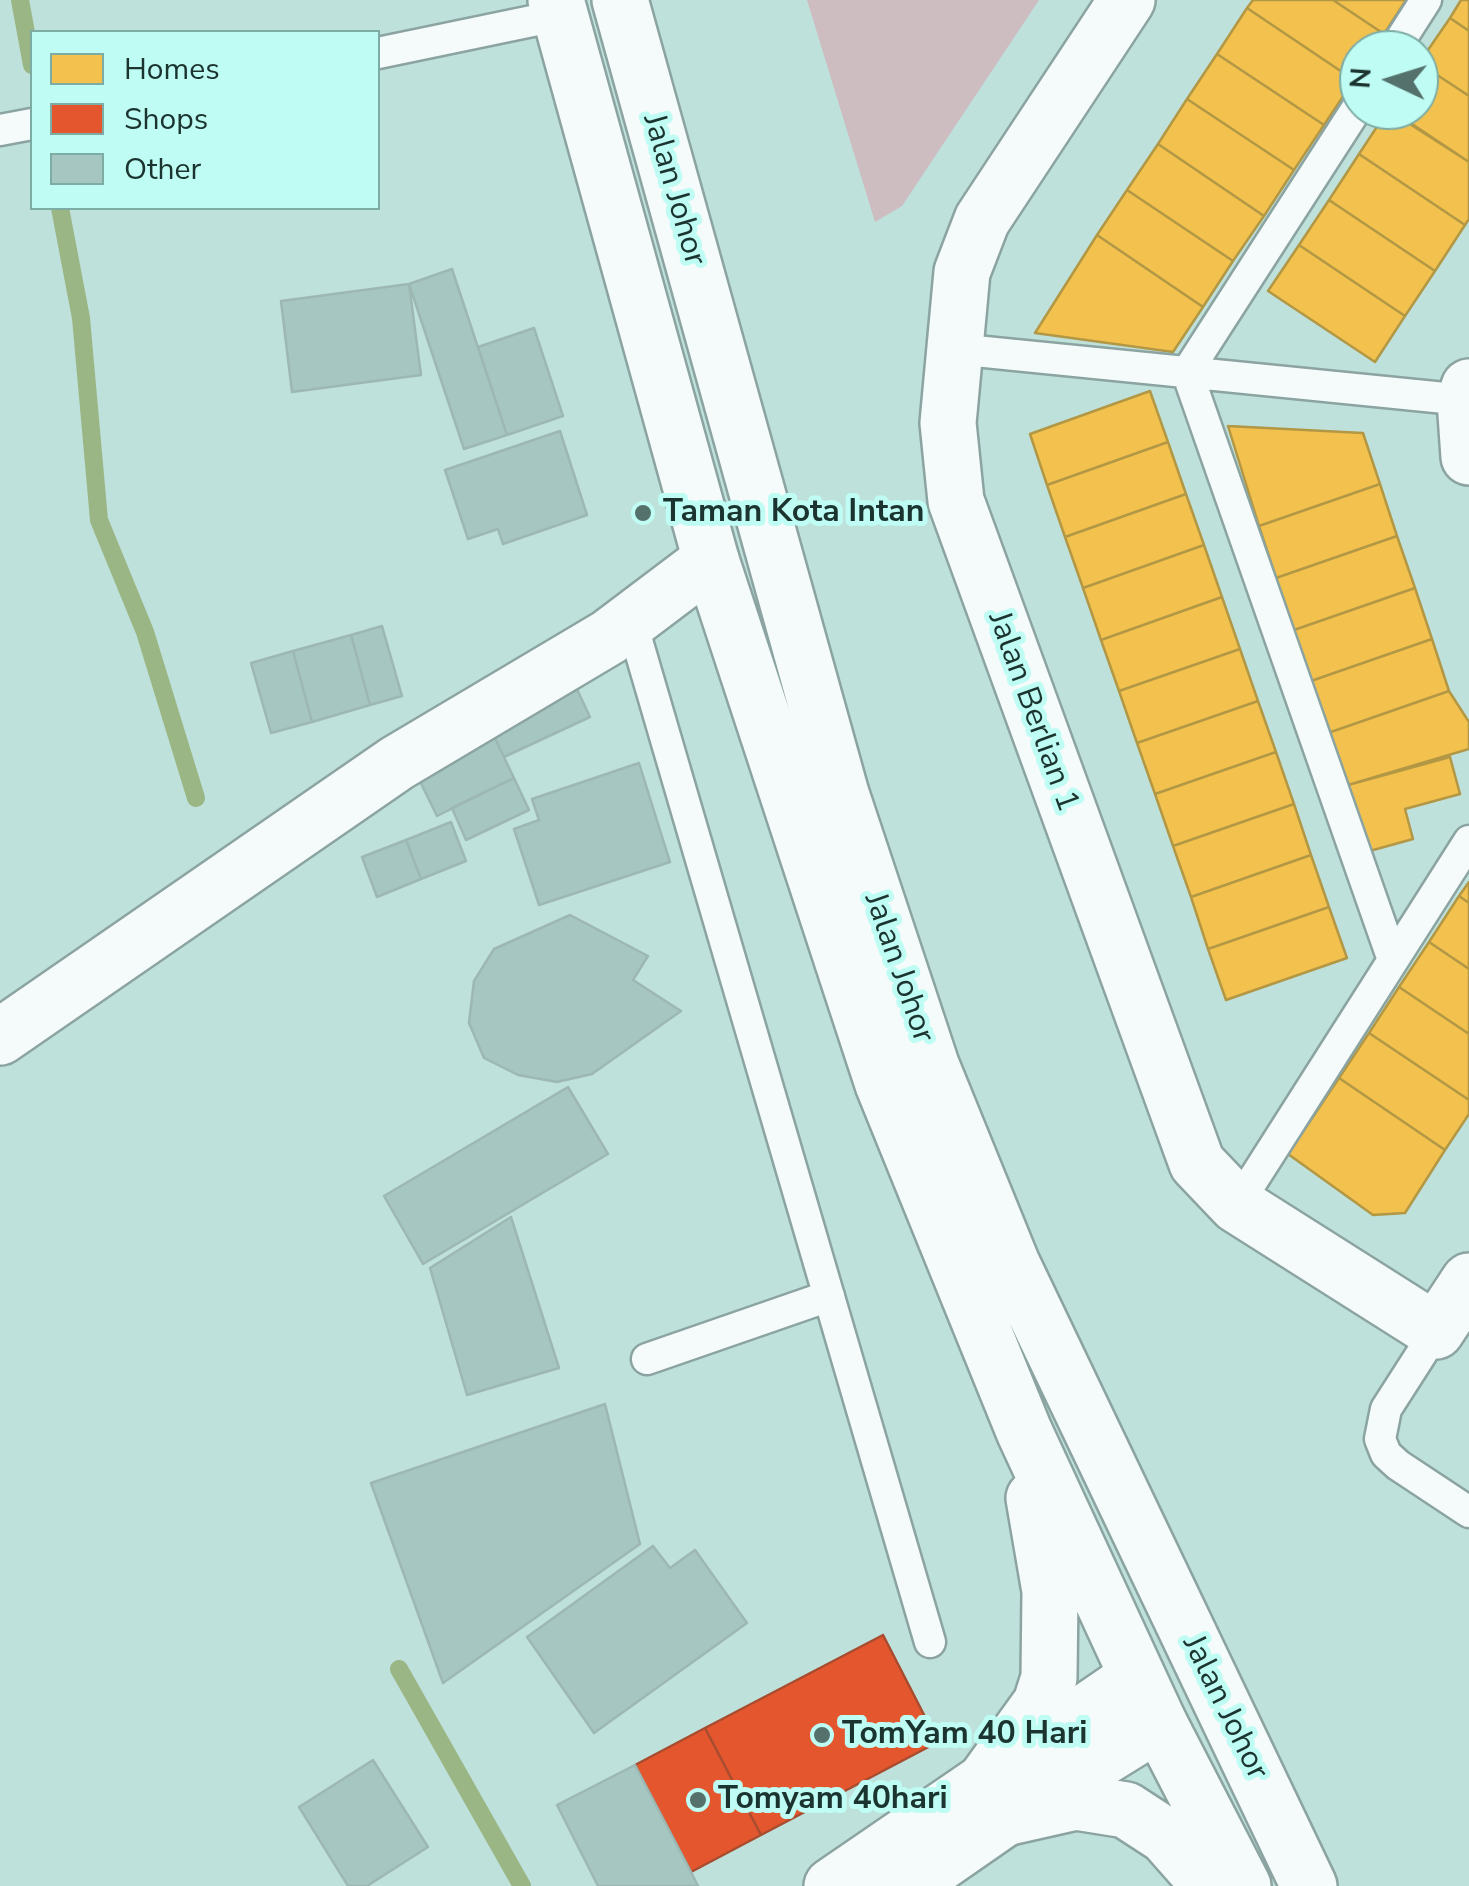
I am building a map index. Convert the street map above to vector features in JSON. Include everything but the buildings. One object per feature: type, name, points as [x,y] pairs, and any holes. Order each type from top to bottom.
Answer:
[{"type":"main road","name":"Jalan Johor","points":[[620,0],[768,541],[884,930],[938,1082],[1012,1264],[1309,1886]]},
{"type":"main road","name":"Jalan Berlian 1","points":[[1127,0],[982,220],[962,272],[948,423],[956,501],[1197,1163],[1237,1205],[1436,1331]]},
{"type":"main road","name":"Jalan Johor","points":[[559,8],[711,560],[883,1084],[1024,1431],[1155,1696],[1243,1886]]},
{"type":"main road","points":[[1467,393],[1469,457]]},
{"type":"main road","points":[[0,1037],[397,763],[632,620],[711,560]]},
{"type":"main road","points":[[1436,1331],[1469,1281]]},
{"type":"main road","points":[[908,1886],[996,1798],[1042,1703],[1049,1678],[1050,1591],[1024,1431]]},
{"type":"main road","points":[[832,1886],[996,1798],[1155,1696],[1170,1663],[1150,1602],[1136,1518]]},
{"type":"main road","points":[[1155,1696],[1199,1722],[1226,1767],[1286,1836]]},
{"type":"main road","points":[[996,1798],[1076,1802],[1126,1810],[1166,1836],[1210,1886]]},
{"type":"lane","points":[[1407,30],[1426,0]]},
{"type":"lane","points":[[380,53],[559,8]]},
{"type":"lane","points":[[1187,372],[1343,130]]},
{"type":"lane","points":[[955,349],[1187,372],[1467,393]]},
{"type":"lane","points":[[1187,372],[1393,960]]},
{"type":"lane","points":[[632,620],[930,1642]]},
{"type":"lane","points":[[1237,1205],[1469,841]]},
{"type":"lane","points":[[647,1359],[829,1296]]},
{"type":"lane","points":[[1436,1331],[1386,1409],[1380,1439],[1386,1454],[1398,1465],[1469,1512]]},
{"type":"shaded area","points":[[807,0],[1039,0],[902,206],[875,222]]},
{"type":"waterway","points":[[20,0],[30,54]]},
{"type":"waterway","points":[[60,210],[81,318],[99,520],[145,632],[196,798]]},
{"type":"waterway","points":[[399,1669],[522,1886]]},
{"type":"place","name":"Taman Kota Intan","points":[[643,513]]},
{"type":"place","name":"TomYam 40 Hari","points":[[822,1735]]},
{"type":"place","name":"Tomyam 40hari","points":[[698,1800]]}]
